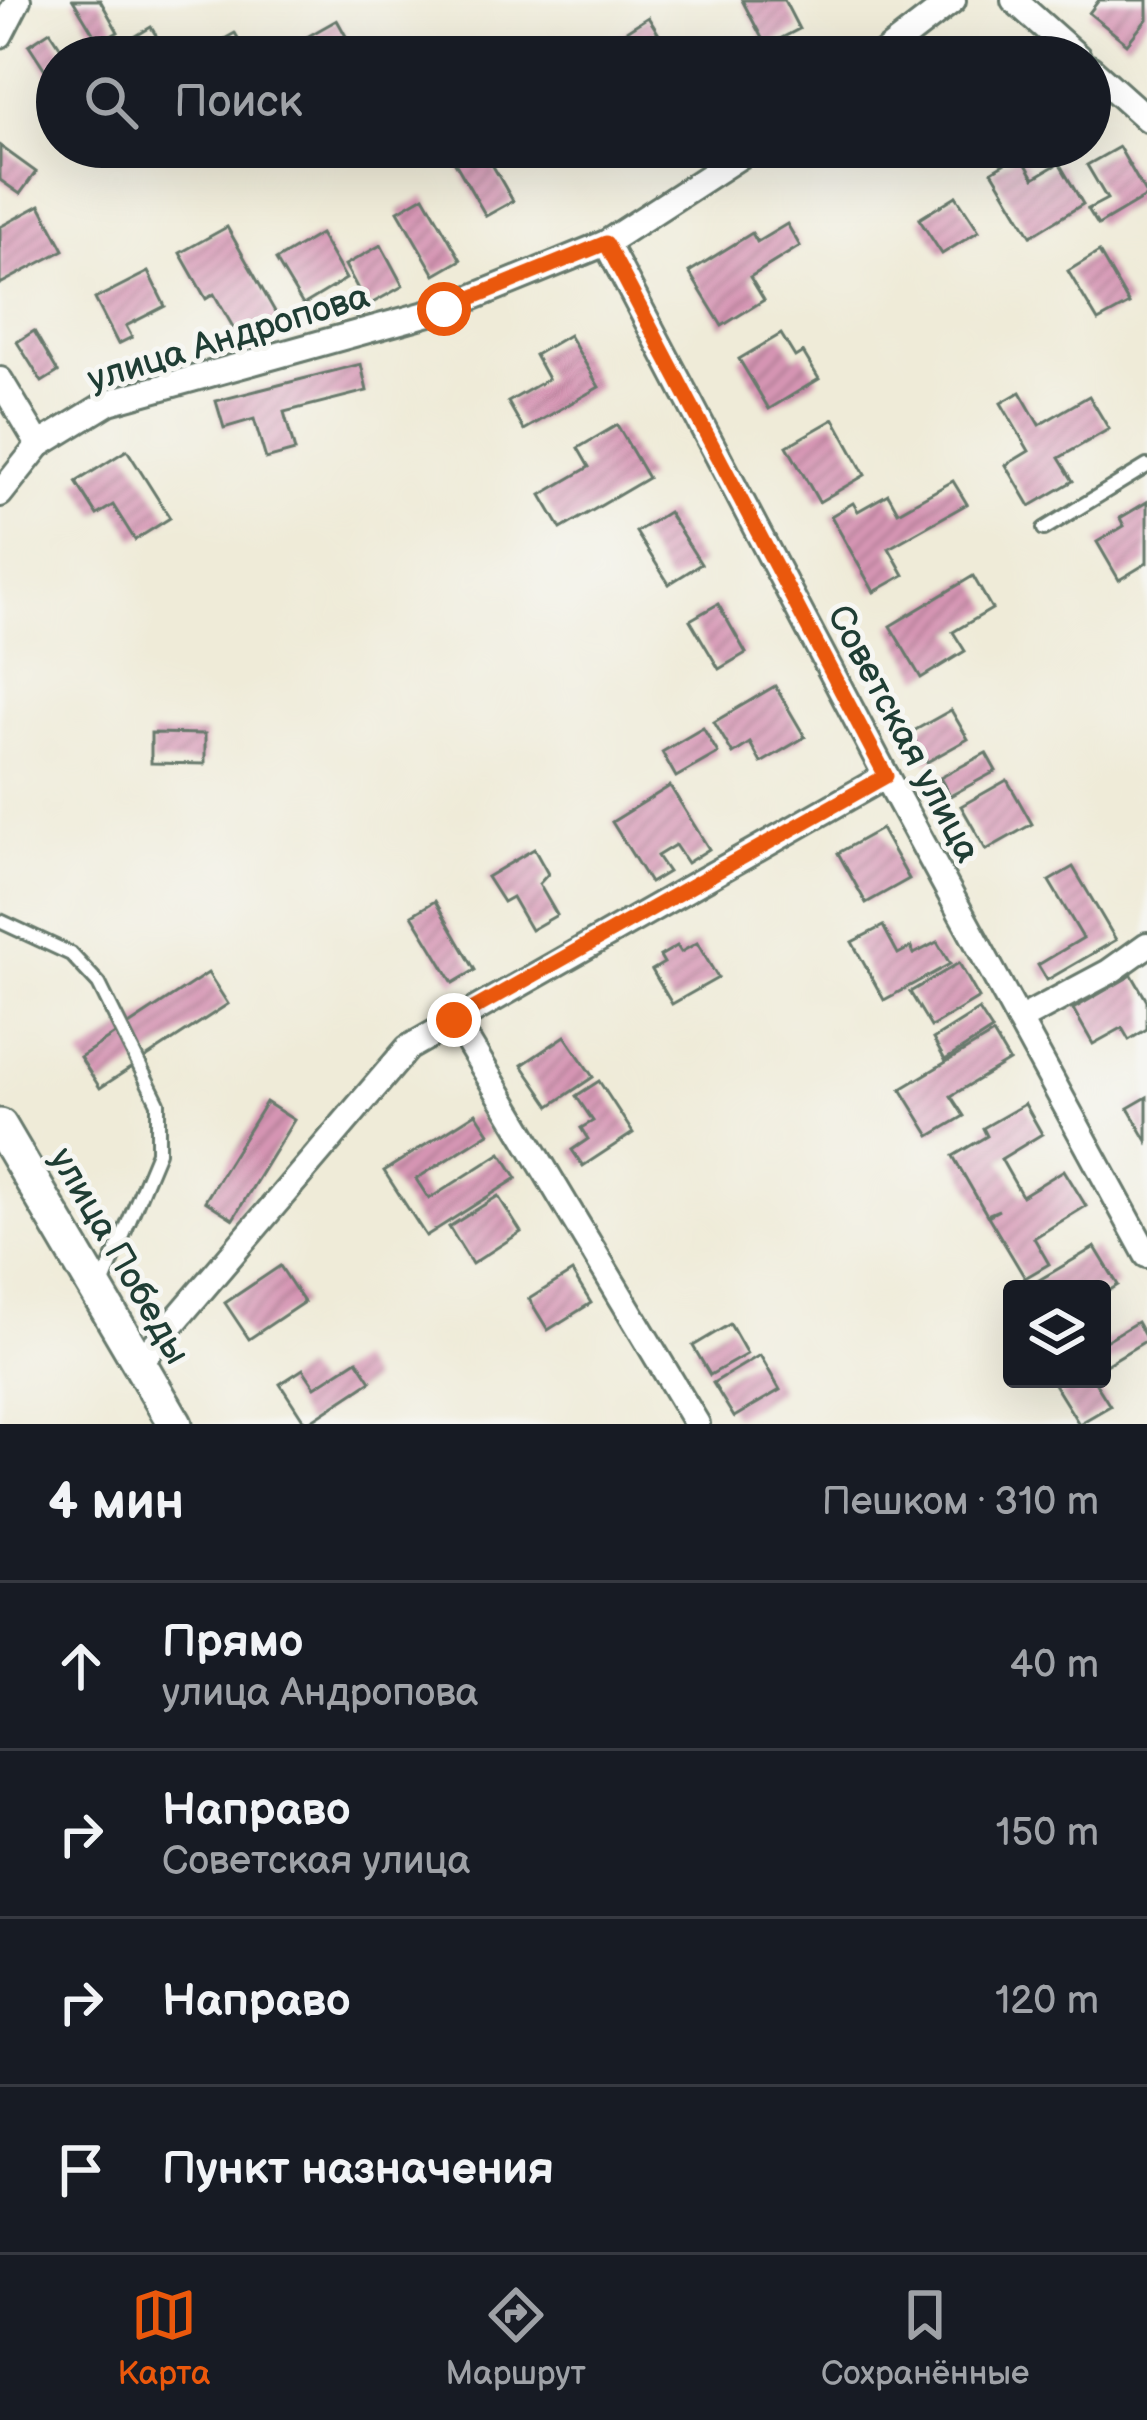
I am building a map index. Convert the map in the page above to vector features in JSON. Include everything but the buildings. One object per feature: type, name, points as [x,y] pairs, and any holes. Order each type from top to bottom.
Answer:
[{"type":"main road","name":"улица Победы","points":[[0,1126],[175,1424]]},
{"type":"street","points":[[0,35],[18,0]]},
{"type":"street","points":[[906,36],[952,0]]},
{"type":"street","points":[[1013,0],[1054,36]]},
{"type":"street","points":[[1111,87],[1147,119]]},
{"type":"street","name":"улица Андропова","points":[[0,494],[39,445],[109,402],[444,309],[606,243],[722,168]]},
{"type":"street","name":"Советская улица","points":[[606,243],[886,776],[1147,1255]]},
{"type":"street","points":[[0,380],[39,445]]},
{"type":"street","points":[[140,1362],[408,1048],[886,776]]},
{"type":"street","points":[[1019,1020],[1109,972],[1147,945]]},
{"type":"street","points":[[454,1020],[697,1424]]},
{"type":"lane","points":[[1045,529],[1147,466]]},
{"type":"lane","points":[[0,921],[71,954],[99,984],[158,1103],[158,1152],[99,1293]]},
{"type":"route","points":[[444,309],[606,243],[886,776],[454,1020]]}]
